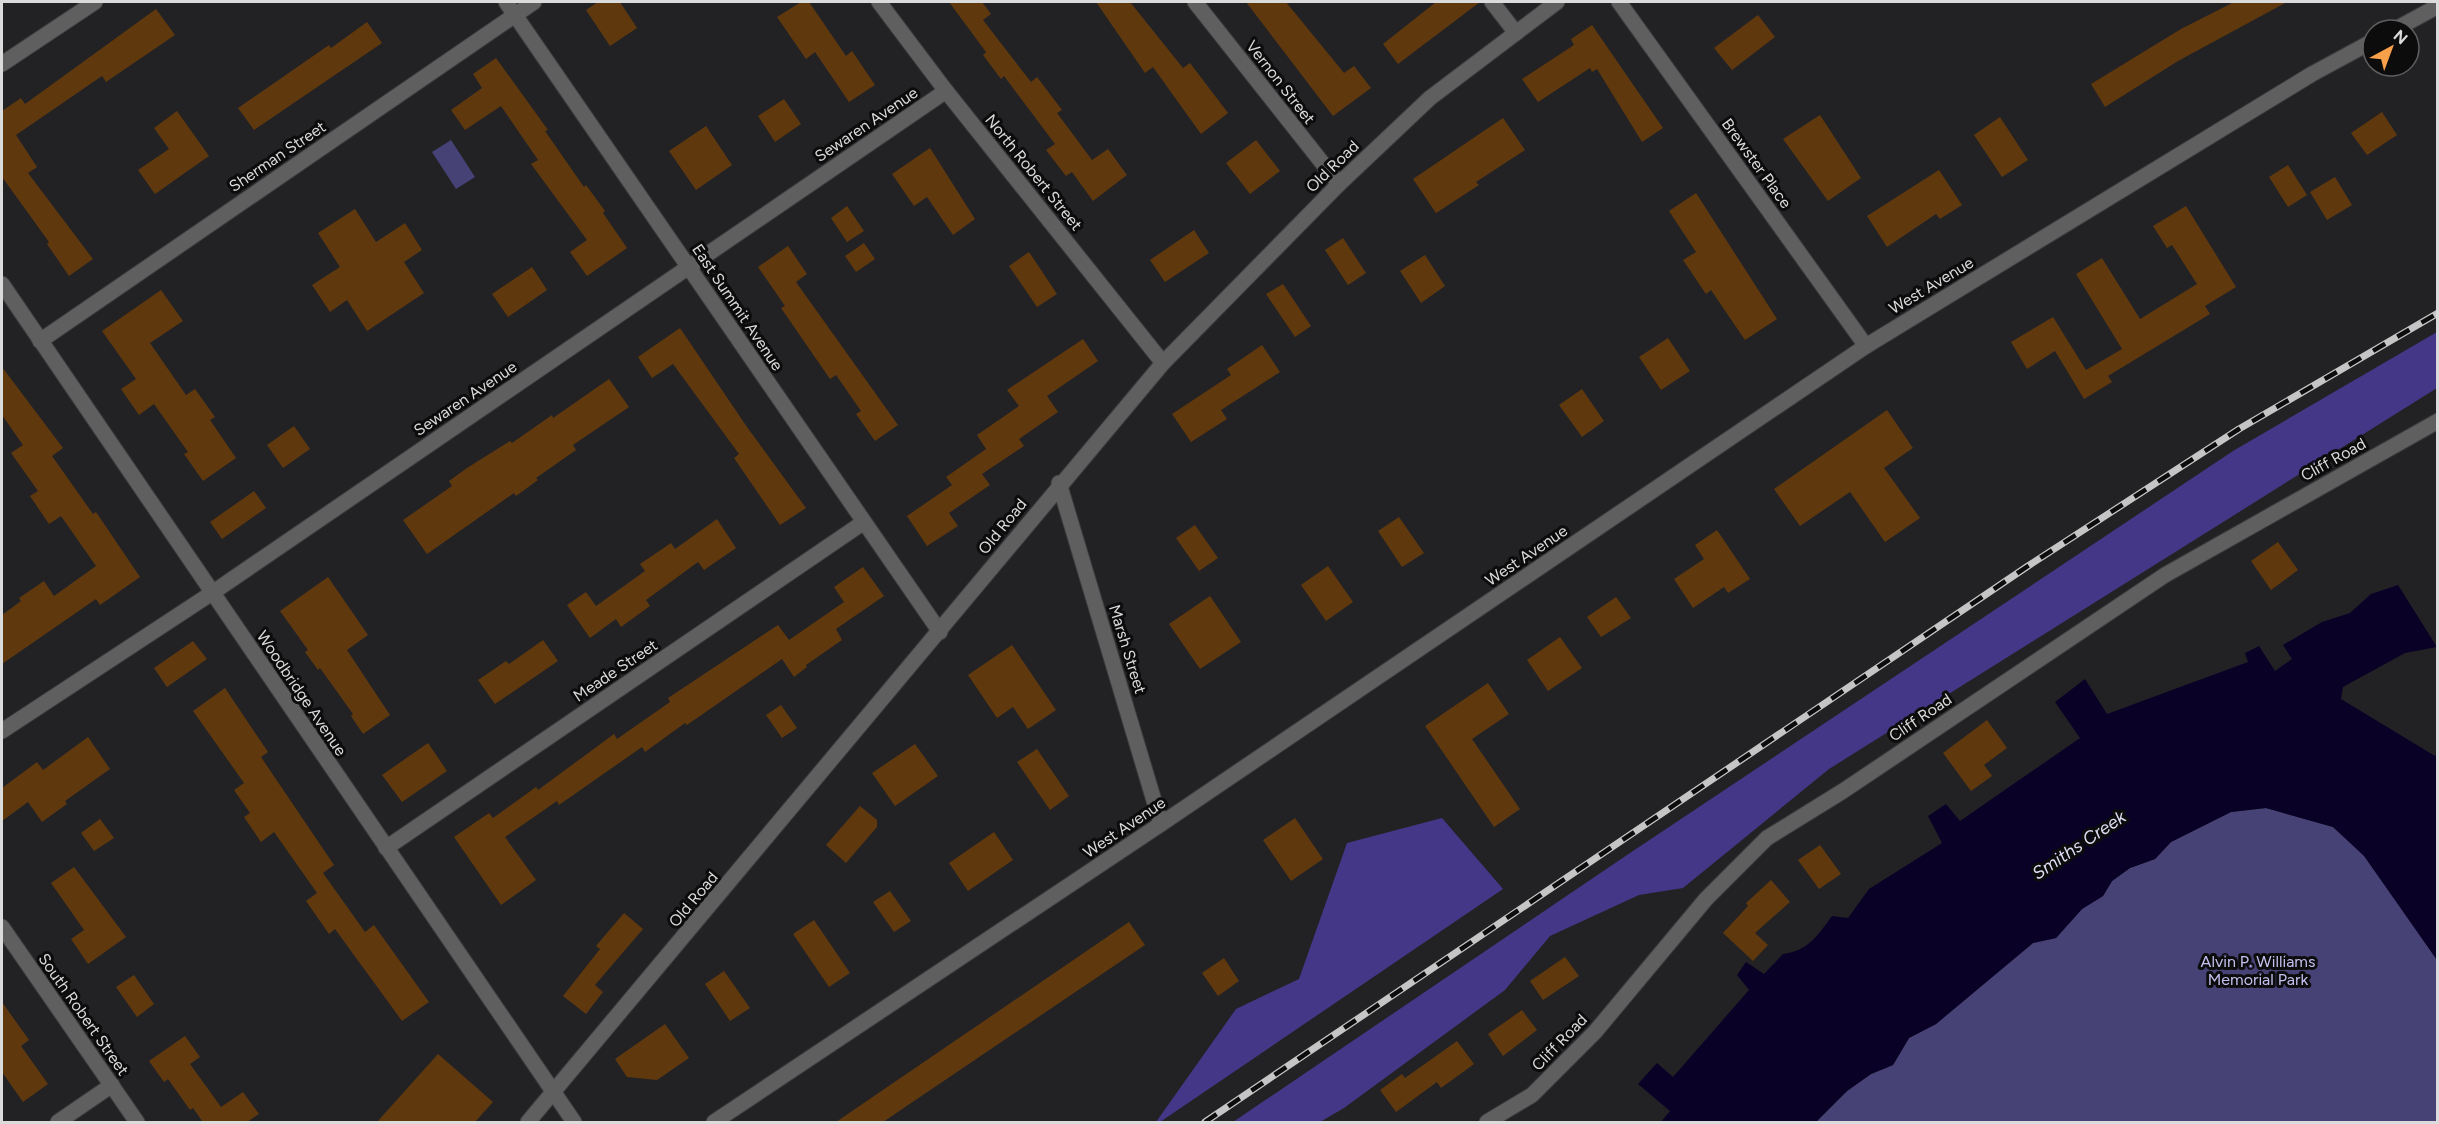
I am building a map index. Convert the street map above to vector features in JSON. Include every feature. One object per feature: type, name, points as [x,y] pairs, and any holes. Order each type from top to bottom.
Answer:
[{"type":"street","points":[[2,64],[95,2]]},
{"type":"street","name":"Sherman Street","points":[[40,341],[511,8],[534,2]]},
{"type":"street","name":"North Robert Street","points":[[879,2],[946,91],[1163,363]]},
{"type":"street","name":"Vernon Street","points":[[1195,2],[1339,184]]},
{"type":"street","points":[[1492,2],[1516,33]]},
{"type":"street","name":"Old Road","points":[[528,1122],[940,632],[1059,483],[1163,363],[1339,184],[1430,98],[1557,2]]},
{"type":"street","name":"Brewster Place","points":[[1619,2],[1866,346]]},
{"type":"street","points":[[2416,18],[2438,6]]},
{"type":"street","name":"East Summit Avenue","points":[[511,8],[940,632]]},
{"type":"street","name":"West Avenue","points":[[714,1122],[1161,824],[1866,346],[2312,74],[2361,47]]},
{"type":"street","name":"Sewaren Avenue","points":[[2,731],[212,593],[946,91]]},
{"type":"street","name":"Woodbridge Avenue","points":[[2,284],[574,1122]]},
{"type":"street","name":"Cliff Road","points":[[1487,1122],[1532,1095],[1595,1032],[1706,899],[1767,838],[1852,784],[2164,575],[2438,421]]},
{"type":"street","name":"Marsh Street","points":[[1059,483],[1161,824]]},
{"type":"street","name":"Meade Street","points":[[386,848],[864,522]]},
{"type":"street","name":"South Robert Street","points":[[2,927],[137,1122]]},
{"type":"street","points":[[58,1122],[112,1085]]},
{"type":"green space","points":[[451,140],[475,177],[456,189],[432,152]]},
{"type":"green space","name":"Alvin P. Williams Memorial Park","points":[[2266,808],[2333,827],[2364,855],[2437,960],[2437,1122],[1816,1122],[1847,1091],[1871,1074],[1893,1065],[1909,1038],[1936,1024],[2033,943],[2056,938],[2082,909],[2103,896],[2112,881],[2130,868],[2155,859],[2171,842],[2231,812]]},
{"type":"shaded area","points":[[2437,332],[2437,388],[1829,769],[1683,888],[1639,895],[1550,936],[1505,990],[1344,1108],[1320,1122],[1233,1122],[1630,853],[2233,451]]},
{"type":"shaded area","points":[[1442,818],[1503,889],[1160,1122],[1156,1122],[1236,1009],[1299,979],[1347,843]]},
{"type":"water","name":"Smiths Creek","points":[[2398,585],[2437,647],[2405,653],[2343,687],[2341,699],[2435,756],[2437,752],[2437,960],[2364,856],[2333,827],[2266,808],[2231,812],[2171,842],[2155,859],[2130,868],[2112,881],[2103,896],[2082,909],[2056,938],[2033,943],[1936,1024],[1909,1038],[1893,1065],[1871,1074],[1847,1091],[1816,1122],[1661,1122],[1670,1111],[1638,1084],[1657,1063],[1673,1077],[1749,990],[1737,975],[1746,962],[1764,974],[1783,954],[1806,946],[1812,941],[1832,916],[1848,918],[1869,889],[1942,843],[1928,816],[1946,804],[1960,821],[2080,738],[2055,702],[2085,679],[2107,714],[2248,662],[2245,653],[2259,646],[2275,671],[2292,659],[2283,645],[2322,622],[2350,613],[2371,594]]},
{"type":"building","points":[[598,2],[620,2],[637,28],[610,46],[586,10]]},
{"type":"building","points":[[801,2],[809,2],[846,56],[852,51],[875,85],[849,102],[815,52],[806,59],[777,17]]},
{"type":"building","points":[[949,2],[982,2],[991,14],[983,20],[1031,82],[1037,77],[1062,110],[1057,113],[1092,160],[1108,149],[1127,175],[1093,201],[1072,172],[1066,176],[1046,150],[1055,144],[1004,76],[1001,79],[983,55],[986,52]]},
{"type":"building","points":[[1096,2],[1130,2],[1183,68],[1190,63],[1228,113],[1201,134],[1153,67],[1145,73]]},
{"type":"building","points":[[1246,2],[1286,2],[1344,73],[1354,66],[1371,88],[1333,116]]},
{"type":"building","points":[[1436,2],[1480,2],[1398,64],[1383,44]]},
{"type":"building","points":[[2234,2],[2287,2],[2178,61],[2105,107],[2091,84],[2181,29]]},
{"type":"building","points":[[156,9],[175,35],[106,82],[102,76],[16,135],[37,167],[28,173],[93,259],[69,276],[47,244],[49,242],[2,177],[2,111],[21,98],[25,104]]},
{"type":"building","points":[[1758,15],[1775,37],[1732,70],[1714,48]]},
{"type":"building","points":[[367,22],[382,43],[254,130],[238,108],[329,45],[331,48]]},
{"type":"building","points":[[1592,25],[1663,128],[1642,142],[1597,69],[1592,72],[1590,68],[1538,102],[1522,79],[1574,45],[1571,39]]},
{"type":"building","points":[[496,58],[548,130],[545,131],[584,187],[586,185],[605,211],[603,213],[627,248],[587,276],[570,252],[587,240],[531,164],[538,160],[501,106],[465,130],[451,110],[482,88],[473,74]]},
{"type":"building","points":[[784,99],[801,124],[775,142],[758,116]]},
{"type":"building","points":[[177,111],[209,156],[155,194],[138,170],[169,149],[154,128]]},
{"type":"building","points":[[2382,112],[2397,135],[2367,155],[2351,133]]},
{"type":"building","points":[[1820,115],[1861,178],[1828,201],[1783,139]]},
{"type":"building","points":[[2000,117],[2028,160],[2002,177],[1974,135]]},
{"type":"building","points":[[1503,118],[1525,150],[1476,182],[1479,185],[1436,213],[1413,179]]},
{"type":"building","points":[[706,126],[732,165],[696,190],[669,151]]},
{"type":"building","points":[[1256,140],[1280,171],[1250,194],[1226,163]]},
{"type":"building","points":[[930,148],[975,219],[953,235],[927,197],[914,206],[892,174]]},
{"type":"building","points":[[2288,165],[2307,195],[2288,207],[2269,177]]},
{"type":"building","points":[[1939,170],[1962,205],[1940,219],[1936,214],[1887,247],[1867,216]]},
{"type":"building","points":[[2335,177],[2352,205],[2327,220],[2310,192]]},
{"type":"building","points":[[1696,193],[1777,319],[1745,340],[1711,290],[1706,294],[1683,260],[1696,252],[1669,211]]},
{"type":"building","points":[[847,206],[864,231],[847,242],[831,218]]},
{"type":"building","points":[[2186,206],[2236,287],[2205,306],[2210,314],[2108,376],[2112,382],[2084,399],[2055,351],[2027,369],[2011,342],[2053,317],[2086,370],[2122,349],[2076,274],[2102,258],[2140,319],[2197,284],[2172,245],[2167,248],[2153,226]]},
{"type":"building","points":[[355,209],[376,242],[405,223],[422,250],[404,262],[424,293],[367,331],[347,300],[330,312],[312,285],[340,267],[318,233]]},
{"type":"building","points":[[1194,230],[1209,253],[1165,282],[1150,260]]},
{"type":"building","points":[[1343,238],[1366,273],[1348,285],[1325,250]]},
{"type":"building","points":[[864,243],[875,259],[856,272],[845,256]]},
{"type":"building","points":[[788,246],[807,274],[796,282],[898,425],[875,441],[856,414],[861,411],[836,375],[830,379],[781,308],[785,306],[758,267]]},
{"type":"building","points":[[1029,252],[1057,294],[1037,307],[1009,266]]},
{"type":"building","points":[[1425,255],[1445,286],[1421,303],[1400,271]]},
{"type":"building","points":[[532,267],[547,290],[508,317],[492,294]]},
{"type":"building","points":[[1283,284],[1311,326],[1295,337],[1266,294]]},
{"type":"building","points":[[161,290],[183,321],[150,343],[186,395],[195,389],[215,417],[210,420],[236,458],[203,481],[184,454],[188,452],[154,404],[139,415],[121,389],[136,379],[102,331]]},
{"type":"building","points":[[680,328],[747,427],[806,508],[780,525],[734,458],[739,454],[673,364],[652,378],[638,357]]},
{"type":"building","points":[[1668,338],[1690,371],[1661,390],[1639,357]]},
{"type":"building","points":[[1083,339],[1098,361],[1047,396],[1058,412],[1019,439],[1024,446],[982,474],[990,485],[949,513],[958,526],[927,546],[907,516],[952,485],[946,477],[986,449],[977,435],[1019,406],[1007,390]]},
{"type":"building","points":[[1262,345],[1280,372],[1221,410],[1227,419],[1191,442],[1172,414],[1231,375],[1227,369]]},
{"type":"building","points":[[2,367],[63,448],[52,456],[93,514],[96,512],[140,577],[100,605],[96,599],[2,664],[2,615],[21,601],[19,598],[44,581],[54,596],[96,566],[61,516],[49,524],[30,496],[38,491],[11,453],[23,445],[2,415]]},
{"type":"building","points":[[609,379],[629,407],[573,445],[576,450],[536,478],[538,480],[516,496],[514,493],[427,554],[403,520],[452,486],[449,481],[467,468],[510,441],[512,443],[552,415],[553,418]]},
{"type":"building","points":[[1582,389],[1604,421],[1582,437],[1559,405]]},
{"type":"building","points":[[1887,410],[1913,448],[1884,468],[1920,518],[1885,542],[1850,492],[1800,526],[1774,489]]},
{"type":"building","points":[[294,426],[310,449],[283,468],[267,445]]},
{"type":"building","points":[[254,491],[266,508],[222,539],[210,522]]},
{"type":"building","points":[[1399,517],[1424,553],[1402,567],[1378,531]]},
{"type":"building","points":[[717,519],[736,548],[704,570],[698,562],[646,600],[650,606],[621,627],[616,619],[590,638],[567,605],[586,592],[596,606],[645,571],[640,564],[671,543],[675,549]]},
{"type":"building","points":[[1195,525],[1218,558],[1199,571],[1176,538]]},
{"type":"building","points":[[1717,530],[1750,579],[1728,593],[1724,587],[1693,608],[1674,579],[1704,559],[1695,545]]},
{"type":"building","points":[[2278,542],[2298,570],[2271,590],[2251,561]]},
{"type":"building","points":[[1328,566],[1353,602],[1326,621],[1301,585]]},
{"type":"building","points":[[863,567],[884,596],[836,629],[842,640],[806,665],[807,667],[794,677],[782,659],[645,752],[642,747],[559,805],[557,801],[505,837],[536,880],[501,905],[454,837],[489,813],[493,818],[536,787],[538,790],[614,734],[617,739],[670,702],[668,698],[778,625],[789,640],[844,602],[834,587]]},
{"type":"building","points":[[328,577],[368,635],[347,650],[390,715],[363,734],[351,716],[353,714],[320,668],[318,670],[305,652],[308,650],[280,611]]},
{"type":"building","points":[[1210,596],[1241,642],[1200,669],[1169,624]]},
{"type":"building","points":[[1616,597],[1631,618],[1601,637],[1587,617]]},
{"type":"building","points":[[1560,637],[1582,668],[1548,691],[1527,660]]},
{"type":"building","points":[[543,640],[558,661],[495,704],[478,680],[506,661],[509,664]]},
{"type":"building","points":[[193,641],[207,659],[167,687],[154,668]]},
{"type":"building","points":[[1012,645],[1056,710],[1028,729],[1013,707],[997,718],[968,675]]},
{"type":"building","points":[[1488,683],[1509,714],[1472,739],[1520,809],[1494,827],[1425,726]]},
{"type":"building","points":[[225,688],[268,752],[261,757],[334,865],[323,873],[365,932],[374,925],[429,1002],[402,1021],[335,929],[329,934],[306,901],[317,893],[274,832],[261,842],[244,817],[250,813],[234,790],[244,783],[193,711]]},
{"type":"building","points":[[781,705],[797,728],[782,738],[766,715]]},
{"type":"building","points":[[1987,720],[2007,748],[1984,765],[1992,776],[1971,791],[1943,753]]},
{"type":"building","points":[[88,737],[110,769],[65,801],[67,804],[42,822],[28,802],[2,821],[2,788],[37,762],[43,770]]},
{"type":"building","points":[[428,743],[447,771],[402,802],[382,775]]},
{"type":"building","points":[[915,744],[938,776],[895,806],[872,773]]},
{"type":"building","points":[[1037,749],[1069,796],[1050,810],[1017,762]]},
{"type":"building","points":[[860,806],[877,820],[877,827],[846,863],[826,845]]},
{"type":"building","points":[[1295,818],[1323,859],[1291,881],[1263,840]]},
{"type":"building","points":[[100,819],[114,838],[94,851],[81,833]]},
{"type":"building","points":[[994,832],[1013,860],[968,891],[949,863]]},
{"type":"building","points":[[1820,845],[1841,874],[1819,889],[1798,860]]},
{"type":"building","points":[[74,867],[126,937],[88,964],[71,939],[84,930],[51,883]]},
{"type":"building","points":[[1771,880],[1790,902],[1755,933],[1768,945],[1753,961],[1723,933],[1748,906],[1746,903]]},
{"type":"building","points":[[890,891],[911,921],[894,932],[873,902]]},
{"type":"building","points":[[624,913],[643,929],[595,985],[603,992],[586,1014],[563,996],[600,949],[596,946]]},
{"type":"building","points":[[814,920],[850,973],[829,987],[793,934]]},
{"type":"building","points":[[1129,922],[1145,945],[883,1122],[836,1122]]},
{"type":"building","points":[[1565,957],[1579,976],[1543,1000],[1530,981]]},
{"type":"building","points":[[1224,958],[1239,981],[1218,996],[1202,973]]},
{"type":"building","points":[[724,971],[750,1008],[730,1021],[705,984]]},
{"type":"building","points":[[134,975],[154,1004],[137,1017],[116,987]]},
{"type":"building","points":[[2,1002],[29,1040],[21,1046],[48,1084],[23,1102],[2,1072]]},
{"type":"building","points":[[1522,1010],[1537,1030],[1503,1056],[1488,1034]]},
{"type":"building","points":[[665,1024],[689,1058],[657,1080],[627,1077],[615,1059]]},
{"type":"building","points":[[185,1036],[200,1057],[190,1064],[221,1107],[243,1092],[259,1114],[247,1122],[200,1122],[202,1121],[193,1108],[190,1110],[168,1079],[164,1082],[149,1061]]},
{"type":"building","points":[[1457,1041],[1474,1064],[1441,1088],[1437,1082],[1396,1112],[1380,1090],[1402,1074],[1405,1078]]},
{"type":"building","points":[[438,1054],[493,1102],[475,1122],[377,1122]]},
{"type":"railway","points":[[1205,1122],[2028,566],[2239,429],[2438,313]]}]
